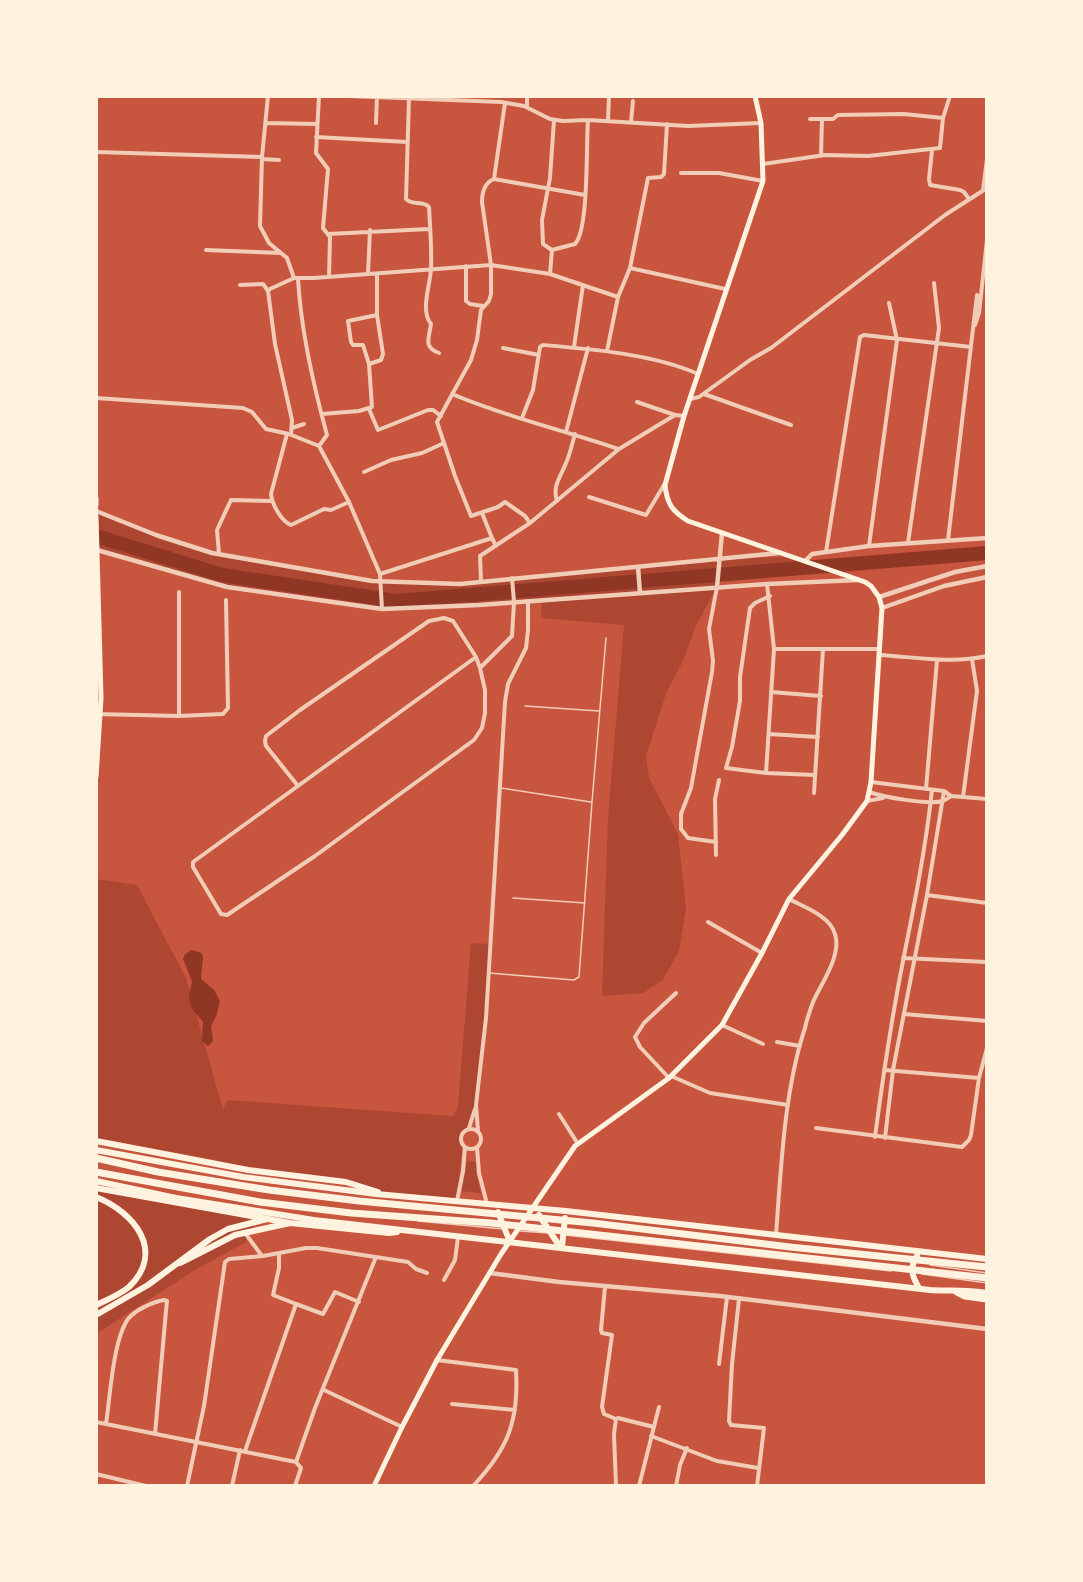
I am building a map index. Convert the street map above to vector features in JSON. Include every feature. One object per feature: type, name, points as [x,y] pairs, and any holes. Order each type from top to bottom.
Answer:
[{"type":"highway","points":[[96,1141],[248,1170],[346,1182],[382,1194]]},
{"type":"highway","points":[[96,1150],[243,1177],[987,1259]]},
{"type":"highway","points":[[96,1159],[158,1172],[269,1190],[359,1201],[593,1223],[987,1267]]},
{"type":"highway","points":[[96,1173],[306,1208],[502,1225],[987,1278]]},
{"type":"highway","points":[[96,1181],[165,1196],[264,1213],[389,1227],[402,1231],[919,1288],[987,1293]]},
{"type":"highway","points":[[96,1188],[290,1223],[389,1233],[402,1231]]},
{"type":"highway","points":[[96,1197],[124,1212],[141,1232],[144,1246],[144,1260],[136,1279],[121,1292],[96,1305]]},
{"type":"highway","points":[[495,1205],[510,1242]]},
{"type":"highway","points":[[534,1208],[561,1247]]},
{"type":"highway","points":[[561,1247],[566,1211]]},
{"type":"highway","points":[[96,1315],[148,1285],[186,1256],[228,1229],[268,1219]]},
{"type":"highway","points":[[177,1264],[188,1261],[222,1241],[245,1232],[290,1223]]},
{"type":"highway","points":[[919,1288],[912,1273],[913,1262],[920,1252]]},
{"type":"highway","points":[[957,1292],[965,1296],[987,1299]]},
{"type":"main road","points":[[374,1486],[437,1360],[501,1254],[527,1220],[578,1144],[670,1077],[722,1025],[789,899],[867,801],[871,782],[880,652],[882,608],[879,597],[869,584],[860,580],[688,521],[675,513],[667,498],[664,485],[725,289],[763,181],[761,123],[755,96]]},
{"type":"main road","points":[[96,498],[96,505]]},
{"type":"main road","points":[[96,516],[98,714],[96,777]]},
{"type":"street","points":[[268,96],[262,158],[260,226],[269,243],[287,258],[296,279],[299,310],[309,362],[327,435],[319,446]]},
{"type":"street","points":[[319,96],[316,156],[324,162],[328,169],[323,228],[330,237],[329,277]]},
{"type":"street","points":[[349,96],[503,103],[527,107],[554,120],[563,121],[588,120],[701,126],[761,123]]},
{"type":"street","points":[[494,179],[503,103],[501,96]]},
{"type":"street","points":[[527,96],[527,107]]},
{"type":"street","points":[[608,121],[609,96]]},
{"type":"street","points":[[763,164],[821,155],[868,156],[932,150],[941,146],[943,118],[950,96]]},
{"type":"street","points":[[376,123],[377,97]]},
{"type":"street","points":[[410,98],[406,199],[410,203],[428,204],[431,269],[426,309],[427,320],[431,323],[428,345],[431,351],[439,353]]},
{"type":"street","points":[[630,122],[633,100]]},
{"type":"street","points":[[810,119],[833,118],[838,115],[904,114],[943,118]]},
{"type":"street","points":[[821,155],[822,118]]},
{"type":"street","points":[[554,120],[548,189],[542,220],[542,239],[545,247],[552,250],[570,246],[578,241],[585,195],[588,120]]},
{"type":"street","points":[[265,123],[317,124]]},
{"type":"street","points":[[607,351],[618,297],[630,268],[648,178],[661,177],[664,174],[667,124]]},
{"type":"street","points":[[316,137],[407,142]]},
{"type":"street","points":[[932,150],[930,185],[960,190],[969,199]]},
{"type":"street","points":[[96,152],[279,160]]},
{"type":"street","points":[[690,399],[703,394],[750,360],[771,348],[945,215],[985,189],[987,159]]},
{"type":"street","points":[[681,173],[733,175],[763,181]]},
{"type":"street","points":[[530,523],[522,513],[505,502],[482,513],[473,516],[470,514],[437,424],[471,360],[483,306],[489,301],[491,294],[491,265],[482,194],[487,183],[494,179],[585,195]]},
{"type":"street","points":[[327,234],[370,230],[429,229]]},
{"type":"street","points":[[368,274],[370,230]]},
{"type":"street","points":[[974,326],[979,313],[987,240]]},
{"type":"street","points":[[206,249],[281,253]]},
{"type":"street","points":[[550,274],[552,250]]},
{"type":"street","points":[[268,291],[296,279],[491,265],[550,274],[618,297]]},
{"type":"street","points":[[466,266],[467,302],[483,306]]},
{"type":"street","points":[[630,268],[725,289]]},
{"type":"street","points":[[369,364],[381,360],[383,354],[377,315],[377,274]]},
{"type":"street","points":[[908,543],[939,328],[934,283]]},
{"type":"street","points":[[240,285],[263,284],[268,291],[275,344],[292,420],[292,428],[271,494],[272,501],[289,525],[324,509],[332,510],[350,502]]},
{"type":"street","points":[[574,347],[583,285]]},
{"type":"street","points":[[948,540],[977,295]]},
{"type":"street","points":[[869,546],[897,339],[889,303]]},
{"type":"street","points":[[322,414],[369,409],[373,404],[369,364],[363,345],[353,345],[351,342],[348,321],[377,315]]},
{"type":"street","points":[[826,552],[859,339],[864,335],[971,347]]},
{"type":"street","points":[[522,418],[533,390],[540,347],[543,345],[607,351],[663,362],[698,374]]},
{"type":"street","points":[[503,348],[539,355]]},
{"type":"street","points":[[566,432],[588,348]]},
{"type":"street","points":[[452,394],[476,405],[619,449]]},
{"type":"street","points":[[703,394],[791,425]]},
{"type":"street","points":[[96,398],[243,408],[252,412],[266,429],[289,434],[319,446],[350,502],[380,574],[382,608]]},
{"type":"street","points":[[637,402],[684,416]]},
{"type":"street","points":[[369,409],[378,430],[428,410],[433,410],[441,416]]},
{"type":"street","points":[[481,581],[480,556],[530,523],[619,449],[675,415]]},
{"type":"street","points":[[292,428],[304,424]]},
{"type":"street","points":[[557,501],[556,484],[566,464],[575,434]]},
{"type":"street","points":[[364,472],[391,460],[422,453],[445,443]]},
{"type":"street","points":[[589,496],[646,515],[664,485]]},
{"type":"street","points":[[219,554],[217,530],[231,500],[272,501]]},
{"type":"street","points":[[96,512],[156,535],[219,554],[381,582],[460,584],[512,581],[782,553]]},
{"type":"street","points":[[482,513],[496,546]]},
{"type":"street","points":[[716,842],[688,838],[683,833],[680,823],[693,777],[712,672],[709,629],[717,585],[722,533]]},
{"type":"street","points":[[380,574],[492,538]]},
{"type":"street","points":[[806,560],[809,555],[869,546],[987,538]]},
{"type":"street","points":[[97,548],[227,587],[382,608],[462,606],[514,599],[528,601],[717,585],[860,580]]},
{"type":"street","points":[[879,597],[955,572],[987,566]]},
{"type":"street","points":[[638,568],[640,591]]},
{"type":"street","points":[[388,582],[391,574]]},
{"type":"street","points":[[882,608],[951,584],[987,577]]},
{"type":"street","points":[[480,668],[512,636],[514,599],[512,581]]},
{"type":"street","points":[[766,773],[774,649],[767,584]]},
{"type":"street","points":[[179,592],[179,716]]},
{"type":"street","points":[[770,596],[750,608],[740,677],[740,701],[732,747],[726,766],[729,770],[815,775]]},
{"type":"street","points":[[98,714],[179,716],[223,714],[228,708],[226,600]]},
{"type":"street","points":[[487,1204],[479,1173],[477,1147],[481,1140],[476,1105],[488,973],[505,702],[508,684],[526,648],[528,601]]},
{"type":"street","points":[[298,786],[266,746],[267,736],[300,710],[436,618],[453,621],[476,657],[485,690],[485,713],[482,728],[474,740],[315,856],[227,915],[221,914],[193,867],[193,862],[298,786],[476,657]]},
{"type":"street","points":[[774,649],[880,652],[938,660],[987,656]]},
{"type":"street","points":[[814,793],[824,649]]},
{"type":"street","points":[[963,797],[977,691],[972,659]]},
{"type":"street","points":[[926,789],[938,660]]},
{"type":"street","points":[[771,692],[821,696]]},
{"type":"street","points":[[768,734],[818,737]]},
{"type":"street","points":[[716,855],[715,799],[719,780]]},
{"type":"street","points":[[871,782],[944,791],[951,796],[987,799]]},
{"type":"street","points":[[875,1137],[884,1070],[903,958],[917,893],[932,790]]},
{"type":"street","points":[[885,1138],[893,1070],[927,895],[944,791]]},
{"type":"street","points":[[869,792],[884,798]]},
{"type":"street","points":[[867,801],[884,798],[942,801],[951,796]]},
{"type":"street","points":[[927,895],[987,903]]},
{"type":"street","points":[[776,1236],[788,1105],[800,1047],[813,1003],[831,964],[837,944],[835,933],[828,921],[789,899]]},
{"type":"street","points":[[708,922],[762,953]]},
{"type":"street","points":[[903,958],[987,962]]},
{"type":"street","points":[[676,993],[644,1023],[635,1037],[640,1047],[670,1077],[710,1093],[788,1105]]},
{"type":"street","points":[[904,1014],[987,1021]]},
{"type":"street","points":[[722,1025],[763,1044]]},
{"type":"street","points":[[777,1042],[800,1047]]},
{"type":"street","points":[[816,1128],[962,1147],[971,1135],[987,1048]]},
{"type":"street","points":[[884,1070],[980,1078]]},
{"type":"street","points":[[457,1202],[465,1148],[461,1138],[469,1128],[476,1105]]},
{"type":"street","points":[[559,1114],[578,1144]]},
{"type":"street","points":[[469,1128],[478,1131]]},
{"type":"street","points":[[465,1148],[477,1147]]},
{"type":"street","points":[[245,1232],[262,1256]]},
{"type":"street","points":[[444,1280],[454,1260],[458,1236]]},
{"type":"street","points":[[187,1486],[211,1366],[225,1263],[232,1258],[317,1248],[408,1262],[416,1269],[427,1273]]},
{"type":"street","points":[[279,1253],[279,1268],[273,1295],[323,1314],[335,1292],[359,1302]]},
{"type":"street","points":[[296,1462],[315,1408],[376,1257]]},
{"type":"street","points":[[490,1273],[606,1287],[727,1297],[987,1329]]},
{"type":"street","points":[[606,1287],[601,1330],[602,1333],[612,1335],[602,1412],[616,1419],[654,1427]]},
{"type":"street","points":[[719,1364],[727,1297]]},
{"type":"street","points":[[739,1299],[729,1421],[731,1425],[764,1428],[757,1486]]},
{"type":"street","points":[[106,1424],[115,1363],[127,1321],[139,1311],[164,1300],[166,1311],[155,1434]]},
{"type":"street","points":[[232,1486],[242,1451],[297,1304]]},
{"type":"street","points":[[437,1360],[516,1370],[515,1420],[491,1465],[473,1486]]},
{"type":"street","points":[[324,1390],[402,1427]]},
{"type":"street","points":[[452,1404],[515,1410]]},
{"type":"street","points":[[639,1486],[659,1407]]},
{"type":"street","points":[[616,1419],[614,1434],[616,1486]]},
{"type":"street","points":[[96,1422],[197,1440],[296,1462],[301,1468],[295,1486]]},
{"type":"street","points":[[651,1436],[717,1461],[758,1468]]},
{"type":"street","points":[[676,1486],[680,1465],[687,1448]]},
{"type":"street","points":[[96,1474],[146,1486]]},
{"type":"lane","points":[[488,973],[574,980],[579,977],[606,638]]},
{"type":"lane","points":[[525,706],[600,711]]},
{"type":"lane","points":[[501,788],[592,802]]},
{"type":"lane","points":[[513,898],[586,903]]},
{"type":"lane","points":[[96,1159],[295,1195],[913,1262],[987,1273]]},
{"type":"lane","points":[[96,1173],[276,1206],[518,1230],[987,1283]]},
{"type":"shaded area","points":[[97,512],[197,549],[381,581],[460,584],[742,558],[792,557],[822,568],[718,576],[717,587],[696,626],[682,663],[667,691],[646,756],[649,778],[678,834],[686,909],[679,951],[663,980],[643,993],[602,996],[608,817],[624,625],[541,618],[542,600],[380,609],[227,587],[99,549]]},
{"type":"shaded area","points":[[96,879],[137,885],[186,978],[223,1110],[227,1100],[453,1116],[458,1106],[471,943],[490,944],[486,1018],[476,1105],[463,1137],[457,1201],[383,1194],[346,1182],[217,1164],[217,1160],[96,1138]]},
{"type":"shaded area","points":[[192,950],[203,956],[201,979],[214,990],[220,1001],[211,1026],[213,1041],[208,1046],[202,1041],[203,1022],[193,1010],[189,997],[192,981],[183,959],[185,954]]},
{"type":"shaded area","points":[[467,1161],[476,1162],[476,1174],[481,1193],[462,1191]]},
{"type":"shaded area","points":[[96,1186],[257,1219],[246,1242],[193,1271],[96,1334]]},
{"type":"waterway","points":[[96,536],[222,575],[396,601],[987,553]]}]
